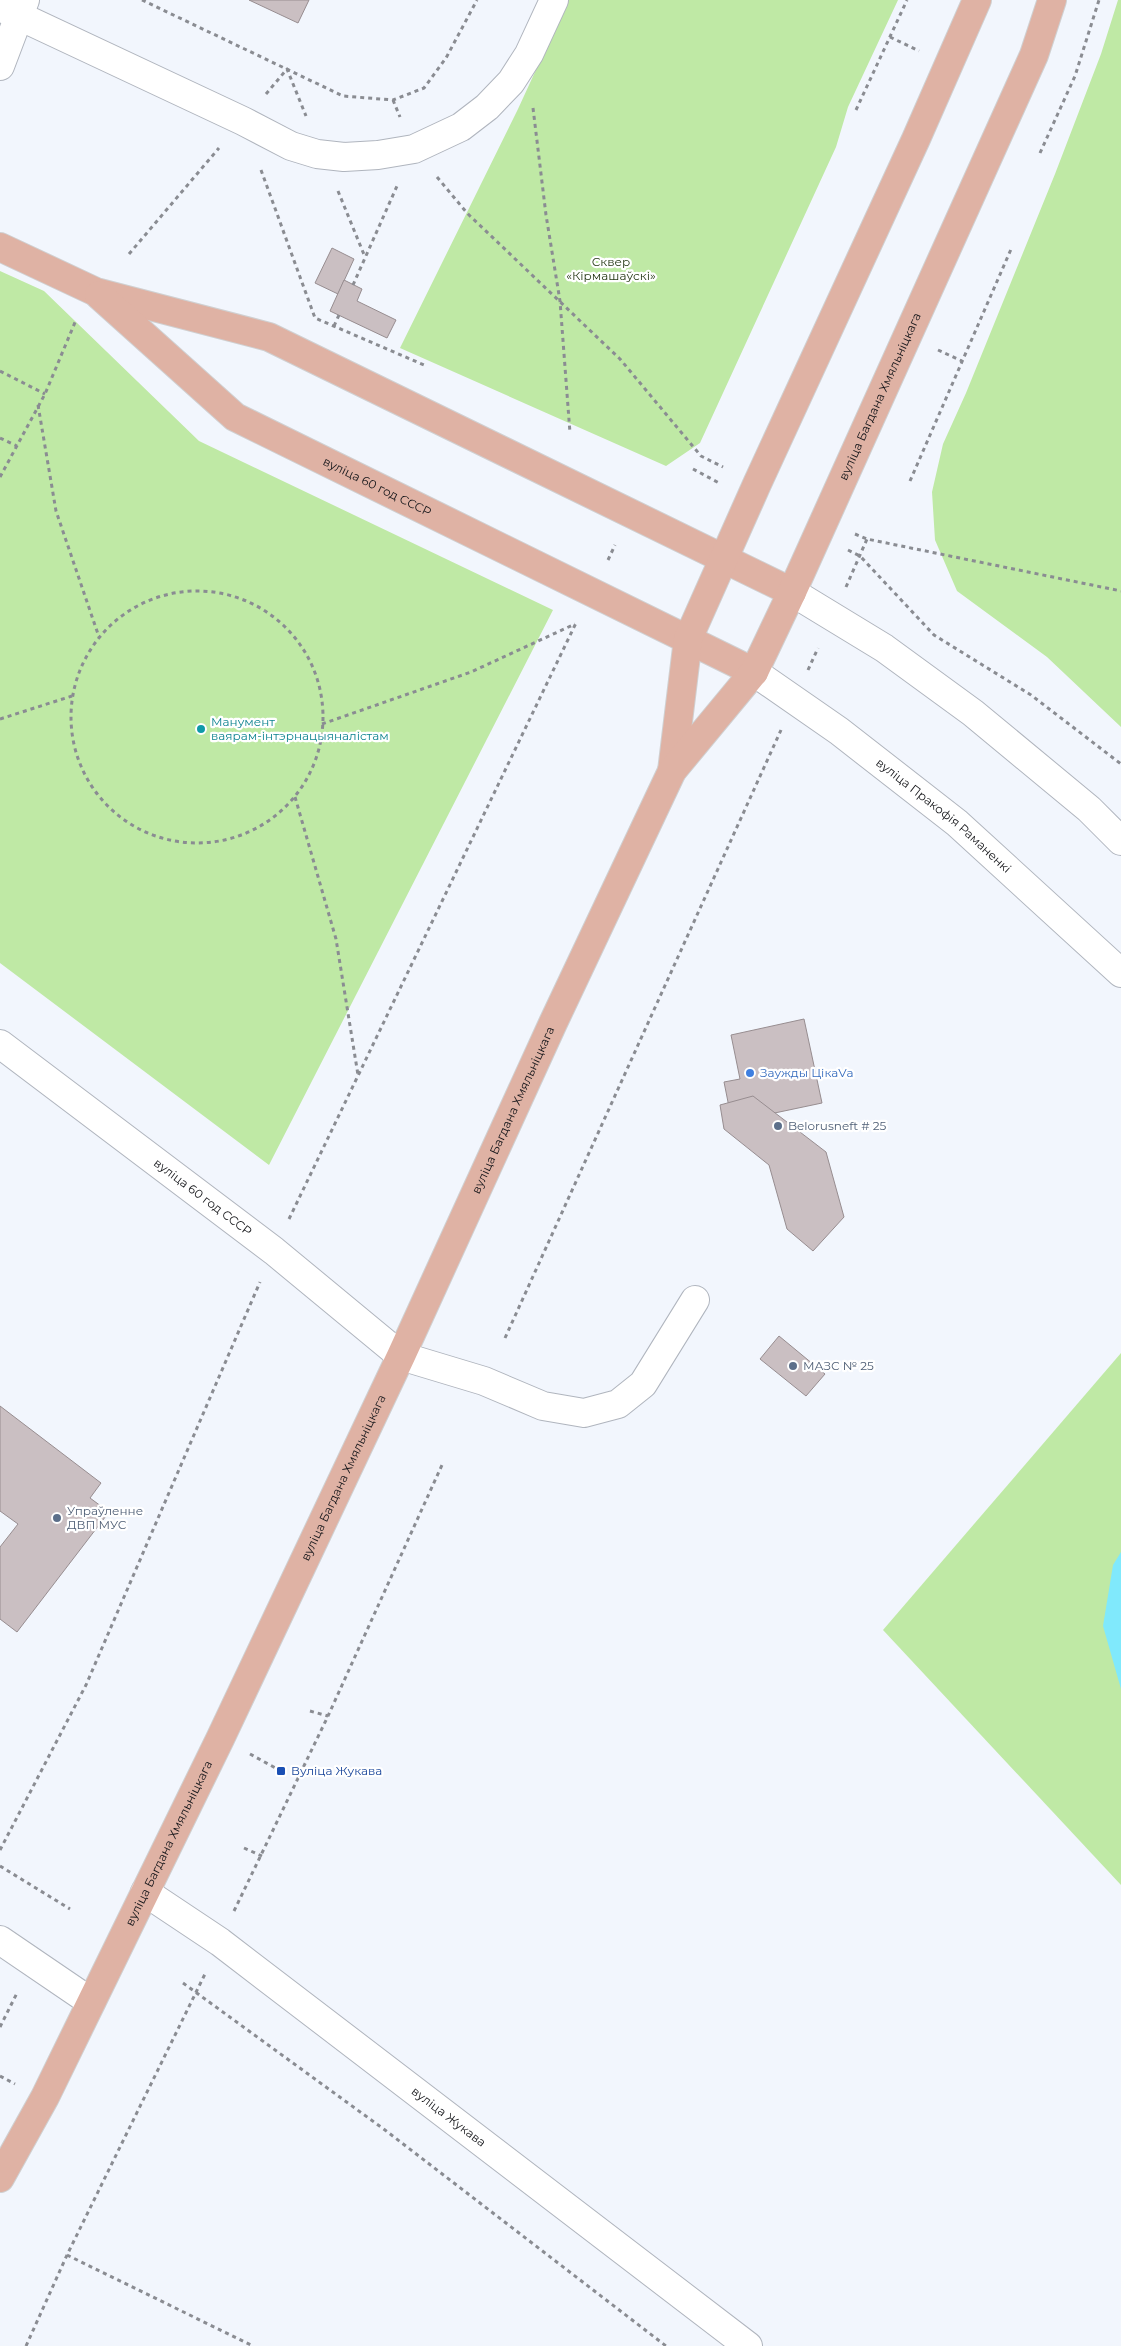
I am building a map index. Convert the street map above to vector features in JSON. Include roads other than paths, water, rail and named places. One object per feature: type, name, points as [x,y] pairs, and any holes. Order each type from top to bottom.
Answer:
[{"type":"main road","name":"вуліца Багдана Хмяльніцкага","points":[[672,771],[688,639],[916,139],[977,0]]},
{"type":"main road","name":"вуліца Багдана Хмяльніцкага","points":[[0,2178],[45,2097],[229,1721],[401,1356],[553,1023],[672,771],[754,672],[792,592],[1034,55],[1052,0]]},
{"type":"main road","name":"вуліца 60 год СССР","points":[[0,247],[96,292],[269,337],[792,592]]},
{"type":"main road","name":"вуліца 60 год СССР","points":[[96,292],[236,417],[754,672]]},
{"type":"street","points":[[0,66],[15,7],[291,146],[322,154],[344,157],[378,155],[414,149],[461,127],[487,107],[511,82],[529,54],[554,0]]},
{"type":"street","points":[[792,592],[884,648],[973,713],[1089,809],[1121,840]]},
{"type":"street","name":"вуліца Пракофія Раманенкі","points":[[754,672],[840,731],[957,823],[1121,973]]},
{"type":"street","name":"вуліца 60 год СССР","points":[[0,1044],[274,1250],[401,1356]]},
{"type":"street","points":[[401,1356],[484,1381],[543,1406],[584,1413],[618,1404],[643,1384],[695,1300]]},
{"type":"street","name":"вуліца Жукава","points":[[145,1892],[220,1942],[748,2346]]},
{"type":"street","points":[[0,1940],[91,2002]]},
{"type":"water","points":[[1121,1552],[1121,1689],[1103,1626],[1113,1565]]},
{"type":"place","name":"Манумент ваярам-інтэрнацыяналістам","points":[[201,729]]},
{"type":"place","name":"Заужды ЦікаVа","points":[[750,1073]]},
{"type":"place","name":"Belorusneft # 25","points":[[778,1126]]},
{"type":"place","name":"МАЗС № 25","points":[[793,1366]]},
{"type":"place","name":"Упраўленне ДВП МУС","points":[[57,1518]]},
{"type":"place","name":"Вуліца Жукава","points":[[281,1771]]},
{"type":"park label","name":"Сквер «Кірмашаўскі»","points":[[611,269]]}]
